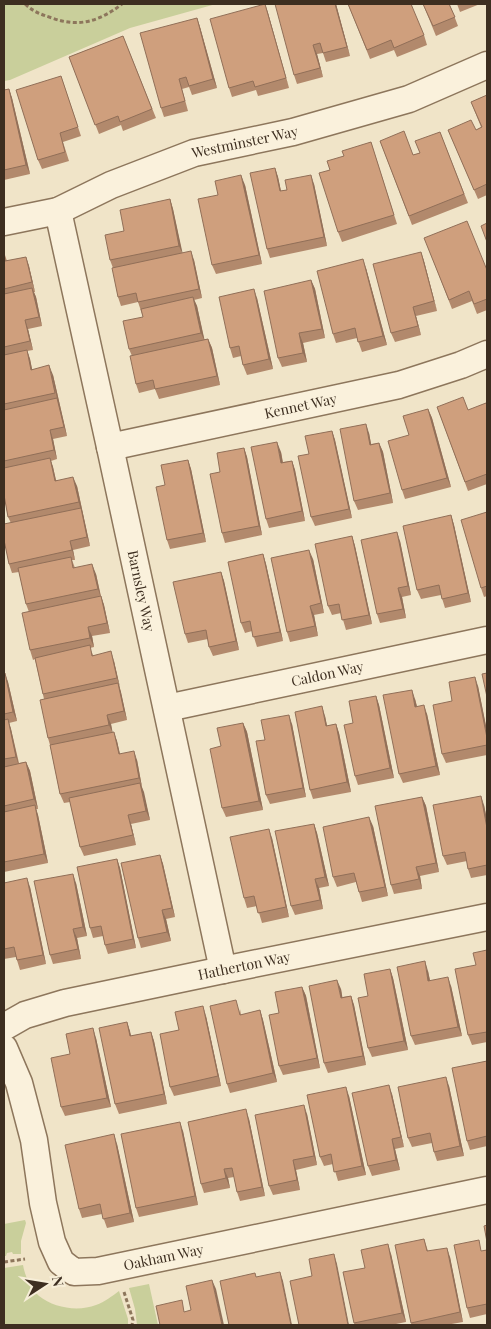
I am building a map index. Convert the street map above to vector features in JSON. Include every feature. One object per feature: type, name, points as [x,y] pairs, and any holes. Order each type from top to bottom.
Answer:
[{"type":"street","name":"Westminster Way","points":[[4,222],[58,211],[111,185],[194,153],[293,132],[410,98],[487,65]]},
{"type":"street","name":"Barnsley Way","points":[[58,211],[223,970]]},
{"type":"street","name":"Kennet Way","points":[[110,447],[399,385],[461,365],[487,354]]},
{"type":"street","name":"Caldon Way","points":[[167,708],[487,640]]},
{"type":"street","name":"Hatherton Way","points":[[4,1027],[25,1015],[65,1003],[487,917]]},
{"type":"street","name":"Oakham Way","points":[[4,1048],[19,1083],[34,1140],[43,1203],[52,1242],[61,1262],[74,1272],[98,1271],[487,1190]]},
{"type":"path","points":[[25,4],[35,13],[64,22],[82,23],[97,19],[122,4]]},
{"type":"path","points":[[4,1262],[25,1259]]},
{"type":"path","points":[[122,1286],[133,1320],[132,1325]]},
{"type":"green space","points":[[4,4],[216,4],[130,28],[4,81]]},
{"type":"green space","points":[[25,1220],[26,1223],[21,1241],[21,1254],[13,1254],[12,1252],[4,1256],[4,1224]]},
{"type":"green space","points":[[23,1265],[28,1282],[39,1296],[66,1308],[82,1308],[96,1305],[119,1291],[128,1319],[128,1325],[4,1325],[4,1268]]},
{"type":"green space","points":[[149,1284],[158,1325],[137,1325],[129,1288]]},
{"type":"building","points":[[265,4],[286,78],[255,87],[253,81],[229,88],[210,19]]},
{"type":"building","points":[[275,4],[335,4],[347,47],[323,53],[320,43],[313,45],[320,68],[294,75]]},
{"type":"building","points":[[348,4],[411,4],[424,35],[394,48],[391,40],[367,50]]},
{"type":"building","points":[[423,4],[449,4],[455,17],[433,26]]},
{"type":"building","points":[[197,18],[213,79],[189,86],[186,77],[179,79],[185,101],[161,108],[140,33]]},
{"type":"building","points":[[123,36],[152,109],[120,122],[118,116],[95,125],[69,57]]},
{"type":"building","points":[[61,76],[78,127],[60,133],[65,152],[38,160],[16,90]]},
{"type":"building","points":[[9,89],[26,165],[4,170],[4,90]]},
{"type":"building","points":[[487,95],[487,184],[474,190],[448,130],[471,120],[476,130],[482,127],[471,102]]},
{"type":"building","points":[[404,131],[413,155],[420,153],[415,141],[440,132],[464,194],[409,216],[380,141]]},
{"type":"building","points":[[371,142],[394,215],[338,232],[319,173],[330,170],[327,161],[344,156],[342,151]]},
{"type":"building","points":[[275,168],[280,191],[287,190],[285,180],[311,175],[324,237],[267,249],[250,173]]},
{"type":"building","points":[[241,175],[259,255],[212,265],[198,199],[218,195],[215,181]]},
{"type":"building","points":[[170,199],[179,246],[110,260],[105,235],[124,231],[120,210]]},
{"type":"building","points":[[467,221],[487,270],[487,299],[474,304],[469,291],[449,300],[424,238]]},
{"type":"building","points":[[487,223],[487,242],[481,226]]},
{"type":"building","points":[[191,251],[199,289],[138,302],[136,293],[118,297],[112,268]]},
{"type":"building","points":[[421,252],[434,301],[413,307],[418,326],[391,333],[373,264]]},
{"type":"building","points":[[4,253],[5,261],[26,257],[32,282],[4,289]]},
{"type":"building","points":[[363,259],[383,336],[358,342],[355,328],[333,334],[317,271]]},
{"type":"building","points":[[311,280],[322,329],[299,333],[303,353],[278,358],[264,291]]},
{"type":"building","points":[[32,288],[39,317],[25,320],[30,341],[4,347],[4,294]]},
{"type":"building","points":[[254,289],[269,359],[243,365],[239,346],[230,348],[219,297]]},
{"type":"building","points":[[193,297],[201,333],[129,349],[123,321],[143,317],[141,309]]},
{"type":"building","points":[[208,339],[217,376],[155,389],[153,380],[136,384],[130,356]]},
{"type":"building","points":[[27,350],[31,370],[49,365],[55,393],[4,404],[4,355]]},
{"type":"building","points":[[463,397],[468,410],[486,403],[487,406],[487,474],[465,482],[437,407]]},
{"type":"building","points":[[57,398],[64,427],[50,430],[54,450],[4,461],[4,410]]},
{"type":"building","points":[[428,409],[447,478],[402,490],[388,441],[409,435],[403,416]]},
{"type":"building","points":[[366,424],[370,445],[379,443],[390,493],[354,501],[340,429]]},
{"type":"building","points":[[332,431],[349,509],[311,517],[298,456],[309,454],[305,436]]},
{"type":"building","points":[[277,442],[281,463],[292,461],[302,511],[266,519],[251,447]]},
{"type":"building","points":[[244,448],[259,526],[222,533],[210,474],[220,472],[217,453]]},
{"type":"building","points":[[50,458],[55,481],[73,477],[79,502],[8,517],[4,495],[4,468]]},
{"type":"building","points":[[188,460],[203,533],[167,540],[156,487],[165,485],[161,465]]},
{"type":"building","points":[[81,508],[87,537],[70,541],[72,550],[9,564],[4,540],[4,524]]},
{"type":"building","points":[[487,512],[487,586],[481,588],[461,520]]},
{"type":"building","points":[[451,515],[468,593],[442,599],[439,585],[417,590],[403,526]]},
{"type":"building","points":[[397,532],[408,586],[398,588],[403,609],[377,614],[361,540]]},
{"type":"building","points":[[352,536],[369,615],[342,620],[339,604],[328,606],[315,544]]},
{"type":"building","points":[[309,550],[321,603],[310,606],[315,626],[287,632],[271,558]]},
{"type":"building","points":[[263,554],[280,632],[253,637],[250,621],[241,623],[228,562]]},
{"type":"building","points":[[71,557],[73,568],[92,564],[98,589],[26,604],[18,568]]},
{"type":"building","points":[[221,572],[236,641],[209,647],[206,630],[185,634],[173,582]]},
{"type":"building","points":[[101,596],[107,623],[88,627],[90,638],[30,650],[22,613]]},
{"type":"building","points":[[90,645],[92,656],[111,651],[117,678],[43,694],[35,658]]},
{"type":"building","points":[[4,673],[13,712],[4,714]]},
{"type":"building","points":[[487,673],[487,697],[482,674]]},
{"type":"building","points":[[475,677],[487,745],[442,754],[433,705],[452,701],[449,682]]},
{"type":"building","points":[[118,683],[124,711],[107,715],[109,725],[48,738],[40,700]]},
{"type":"building","points":[[412,690],[415,707],[424,705],[436,766],[399,774],[383,695]]},
{"type":"building","points":[[376,696],[390,768],[355,776],[344,725],[353,723],[349,701]]},
{"type":"building","points":[[322,706],[326,726],[336,724],[347,782],[310,790],[295,712]]},
{"type":"building","points":[[289,715],[303,788],[266,795],[256,741],[265,740],[261,720]]},
{"type":"building","points":[[8,719],[16,757],[4,759],[4,720]]},
{"type":"building","points":[[243,723],[259,801],[222,808],[210,749],[221,746],[217,728]]},
{"type":"building","points":[[114,732],[119,754],[134,751],[139,778],[60,794],[50,745]]},
{"type":"building","points":[[26,762],[34,799],[4,806],[4,767]]},
{"type":"building","points":[[140,783],[146,811],[128,815],[133,835],[80,847],[69,798]]},
{"type":"building","points":[[481,796],[487,828],[487,865],[468,869],[465,852],[443,856],[433,805]]},
{"type":"building","points":[[422,797],[436,863],[416,867],[419,879],[391,885],[375,806]]},
{"type":"building","points":[[35,805],[44,854],[4,862],[4,812]]},
{"type":"building","points":[[369,817],[385,887],[359,892],[354,873],[333,877],[323,827]]},
{"type":"building","points":[[314,824],[325,877],[315,879],[320,900],[291,906],[275,831]]},
{"type":"building","points":[[269,829],[286,907],[258,913],[254,896],[244,898],[230,837]]},
{"type":"building","points":[[160,855],[172,908],[162,910],[167,932],[138,938],[121,863]]},
{"type":"building","points":[[117,859],[133,939],[105,945],[101,926],[90,928],[77,867]]},
{"type":"building","points":[[73,874],[83,927],[73,929],[78,949],[50,955],[34,881]]},
{"type":"building","points":[[27,878],[43,955],[17,960],[14,947],[4,949],[4,883]]},
{"type":"building","points":[[487,950],[487,1032],[468,1035],[455,969],[476,965],[473,953]]},
{"type":"building","points":[[425,961],[428,981],[448,977],[458,1027],[411,1036],[397,967]]},
{"type":"building","points":[[390,969],[404,1041],[368,1048],[358,998],[368,996],[364,974]]},
{"type":"building","points":[[337,980],[341,998],[351,996],[363,1056],[324,1063],[309,986]]},
{"type":"building","points":[[302,987],[317,1058],[279,1066],[269,1015],[279,1013],[275,992]]},
{"type":"building","points":[[236,1000],[240,1015],[260,1010],[273,1073],[227,1084],[210,1006]]},
{"type":"building","points":[[203,1006],[218,1076],[170,1087],[160,1034],[179,1030],[175,1012]]},
{"type":"building","points":[[127,1022],[130,1036],[151,1032],[164,1094],[115,1104],[99,1028]]},
{"type":"building","points":[[93,1028],[107,1098],[61,1107],[51,1058],[70,1054],[66,1034]]},
{"type":"building","points":[[487,1061],[487,1136],[467,1141],[452,1068]]},
{"type":"building","points":[[446,1077],[460,1146],[434,1152],[430,1133],[408,1138],[398,1087]]},
{"type":"building","points":[[389,1085],[401,1137],[392,1139],[396,1160],[368,1166],[352,1093]]},
{"type":"building","points":[[346,1087],[362,1166],[334,1172],[331,1154],[320,1157],[307,1095]]},
{"type":"building","points":[[304,1105],[314,1156],[293,1160],[297,1180],[269,1186],[255,1115]]},
{"type":"building","points":[[246,1109],[262,1187],[237,1192],[232,1168],[224,1169],[226,1178],[201,1184],[188,1122]]},
{"type":"building","points":[[180,1122],[195,1196],[136,1208],[121,1134]]},
{"type":"building","points":[[114,1134],[130,1213],[103,1219],[100,1204],[79,1209],[65,1145]]},
{"type":"building","points":[[487,1225],[487,1242],[484,1226]]},
{"type":"building","points":[[424,1239],[427,1251],[447,1248],[460,1312],[411,1323],[395,1245]]},
{"type":"building","points":[[479,1240],[481,1251],[487,1250],[487,1304],[467,1308],[454,1245]]},
{"type":"building","points":[[388,1244],[402,1313],[354,1323],[343,1272],[365,1268],[361,1250]]},
{"type":"building","points":[[334,1254],[348,1325],[299,1325],[290,1281],[312,1276],[309,1259]]},
{"type":"building","points":[[280,1272],[291,1325],[229,1325],[220,1281],[255,1273],[256,1277]]},
{"type":"building","points":[[212,1280],[222,1325],[160,1325],[156,1306],[182,1300],[184,1312],[191,1310],[186,1286]]}]
